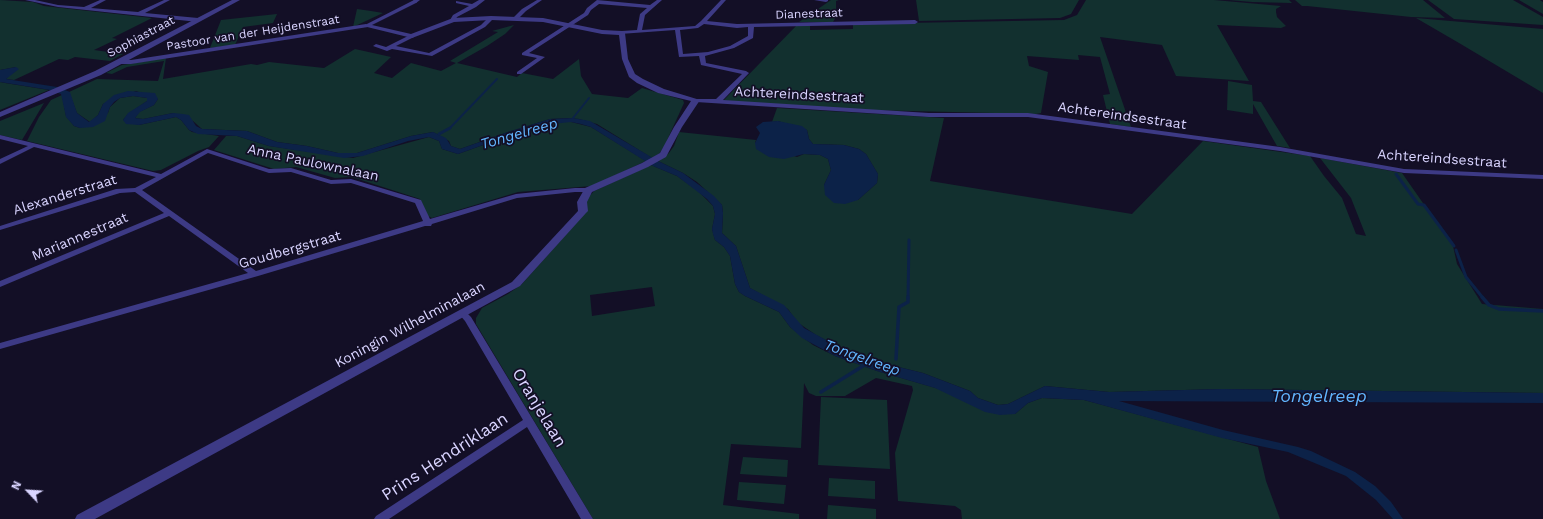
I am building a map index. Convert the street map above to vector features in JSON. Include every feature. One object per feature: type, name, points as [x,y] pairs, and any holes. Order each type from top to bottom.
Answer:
[{"type":"street","points":[[27,0],[37,0],[85,8],[198,20]]},
{"type":"street","points":[[85,8],[104,0]]},
{"type":"street","points":[[139,14],[168,0]]},
{"type":"street","name":"Sophiastraat","points":[[0,114],[68,87],[120,62],[237,0]]},
{"type":"street","points":[[405,0],[416,1]]},
{"type":"street","points":[[453,20],[455,16],[483,0]]},
{"type":"street","points":[[516,18],[524,10],[540,0]]},
{"type":"street","points":[[639,32],[643,14],[660,0]]},
{"type":"street","points":[[376,46],[387,49],[412,36],[453,20],[516,18],[543,20],[602,32],[639,32],[696,27],[704,22],[724,0]]},
{"type":"street","points":[[816,0],[826,1]]},
{"type":"street","points":[[366,26],[416,1]]},
{"type":"street","points":[[519,73],[542,57],[524,54],[586,14],[589,9],[599,1],[652,7]]},
{"type":"street","points":[[458,2],[474,6]]},
{"type":"street","points":[[392,47],[430,56],[483,26],[491,18]]},
{"type":"street","name":"Dianestraat","points":[[704,22],[726,26],[915,22]]},
{"type":"street","points":[[366,26],[412,36]]},
{"type":"street","name":"Pastoor van der Heijdenstraat","points":[[120,62],[131,62],[366,26]]},
{"type":"street","points":[[677,29],[681,56],[702,55],[732,47],[751,37],[751,26]]},
{"type":"street","points":[[588,190],[659,158],[669,146],[678,127],[696,100],[649,87],[632,74],[624,59],[622,32]]},
{"type":"street","points":[[702,55],[703,64],[746,73],[717,102]]},
{"type":"street","name":"Achtereindsestraat","points":[[696,100],[929,115],[1028,115],[1288,150],[1404,171],[1543,177]]},
{"type":"street","points":[[0,138],[161,176]]},
{"type":"street","points":[[0,162],[34,145]]},
{"type":"street","name":"Anna Paulownalaan","points":[[137,190],[207,151],[269,170],[291,170],[331,182],[351,181],[418,202],[428,224]]},
{"type":"street","name":"Alexanderstraat","points":[[0,228],[119,191],[137,190],[255,274]]},
{"type":"street","name":"Goudbergstraat","points":[[0,346],[428,224],[521,194],[588,190]]},
{"type":"street","name":"Koningin Wilhelminalaan","points":[[82,519],[516,284],[583,211],[582,202],[588,190]]},
{"type":"street","name":"Mariannestraat","points":[[0,284],[171,213]]},
{"type":"street","name":"Oranjelaan","points":[[462,313],[468,319],[587,519]]},
{"type":"street","name":"Prins Hendriklaan","points":[[380,519],[528,422]]},
{"type":"green space","points":[[0,0],[33,2],[44,6],[152,18],[112,38],[117,39],[94,50],[123,54],[110,61],[75,57],[68,60],[59,59],[14,80],[6,79],[16,67],[0,70]]},
{"type":"green space","points":[[831,0],[839,0],[836,1],[836,17],[833,22],[799,22]]},
{"type":"green space","points":[[916,0],[1079,0],[1071,14],[1060,18],[919,21]]},
{"type":"green space","points":[[1086,0],[1214,0],[1281,6],[1276,9],[1277,17],[1286,26],[1281,28],[1217,25],[1249,81],[1176,76],[1162,45],[1100,37],[1131,127],[1110,124],[1103,95],[1110,94],[1100,57],[1078,55],[1079,60],[1027,56],[1029,66],[1048,72],[1041,113],[1036,114],[868,110],[723,101],[797,25],[810,25],[810,30],[853,29],[853,24],[1064,20],[1077,15]]},
{"type":"green space","points":[[1229,0],[1289,0],[1292,3],[1252,2]]},
{"type":"green space","points":[[1295,0],[1423,0],[1445,18],[1411,17],[1302,6]]},
{"type":"green space","points":[[1428,0],[1513,0],[1543,17],[1543,25],[1454,19]]},
{"type":"green space","points":[[1519,0],[1540,0],[1543,2],[1543,14]]},
{"type":"green space","points":[[357,9],[371,11],[383,13],[353,27]]},
{"type":"green space","points":[[277,14],[273,23],[243,27],[235,45],[210,48],[221,20]]},
{"type":"green space","points":[[1416,18],[1543,29],[1543,93],[1459,43]]},
{"type":"green space","points":[[514,25],[505,34],[487,46],[457,63],[517,77],[522,73],[553,79],[579,59],[581,76],[592,94],[628,98],[642,88],[683,100],[684,103],[664,147],[659,154],[652,158],[597,124],[569,118],[550,119],[460,149],[451,146],[449,141],[433,132],[411,136],[357,153],[338,153],[307,146],[277,142],[247,131],[202,129],[193,121],[173,113],[143,119],[135,118],[139,112],[154,105],[158,99],[136,91],[103,104],[98,115],[90,122],[77,113],[69,92],[97,79],[158,81],[164,61],[127,67],[112,74],[106,73],[122,65],[166,58],[163,79],[269,62],[324,68],[355,49],[391,57],[374,73],[392,78],[411,63],[441,71],[456,63],[450,61],[498,32],[492,31]]},
{"type":"green space","points":[[1228,81],[1252,85],[1253,101],[1261,102],[1290,148],[1277,146],[1253,104],[1253,114],[1227,110]]},
{"type":"green space","points":[[0,82],[5,83],[49,90],[0,110]]},
{"type":"green space","points":[[62,95],[66,116],[74,126],[80,128],[108,113],[110,107],[120,98],[133,96],[147,98],[147,101],[128,114],[123,120],[139,125],[176,117],[181,120],[192,132],[219,136],[209,147],[161,170],[153,171],[27,141],[39,117],[51,100]]},
{"type":"green space","points":[[44,103],[22,140],[0,135],[0,121]]},
{"type":"green space","points":[[777,108],[944,118],[930,181],[1132,214],[1203,141],[1310,156],[1342,198],[1356,234],[1366,236],[1351,198],[1320,158],[1402,173],[1453,246],[1457,264],[1482,304],[1543,309],[1543,393],[1222,389],[1109,392],[1045,386],[1008,404],[998,405],[978,398],[970,391],[923,373],[874,361],[839,347],[816,335],[797,322],[788,309],[750,288],[736,246],[722,233],[722,205],[697,182],[683,173],[658,161],[669,153],[674,146],[679,132],[756,140],[755,143],[797,157],[804,154],[820,155],[828,159],[831,170],[824,185],[858,200],[877,183],[878,174],[866,154],[859,149],[844,145],[813,144],[809,139],[807,130],[778,121],[772,122]]},
{"type":"green space","points":[[558,122],[571,122],[591,127],[646,161],[592,186],[518,192],[432,218],[428,216],[420,199],[358,179],[350,177],[335,178],[296,167],[274,169],[214,150],[226,136],[237,136],[269,146],[353,158],[429,137],[439,141],[442,149],[458,154],[511,135]]},
{"type":"green space","points":[[651,165],[677,176],[698,191],[713,206],[715,214],[712,229],[715,240],[724,247],[730,256],[735,284],[739,292],[779,312],[790,327],[813,345],[835,356],[877,371],[946,391],[985,411],[1015,414],[1028,403],[1042,398],[1084,400],[1258,447],[1266,481],[1280,519],[962,519],[961,510],[955,506],[898,501],[895,453],[913,390],[912,386],[876,378],[845,396],[816,396],[809,393],[804,383],[801,448],[731,444],[723,505],[799,514],[799,519],[593,519],[476,324],[476,318],[482,308],[508,294],[522,284],[587,211],[587,199],[594,191]],"holes":[[[652,287],[655,306],[592,316],[590,295]]]},
{"type":"green space","points":[[821,397],[887,400],[890,469],[818,465]]},
{"type":"green space","points":[[743,457],[788,460],[787,477],[740,474]]},
{"type":"green space","points":[[829,478],[875,481],[875,499],[828,496]]},
{"type":"green space","points":[[739,482],[786,485],[784,504],[737,500]]},
{"type":"green space","points":[[828,505],[876,509],[876,519],[827,519]]},
{"type":"water","name":"Tongelreep","points":[[16,67],[19,69],[6,79],[57,87],[70,92],[77,113],[89,122],[98,115],[103,104],[114,95],[128,91],[155,93],[158,99],[154,105],[140,112],[135,118],[143,119],[173,113],[189,115],[196,126],[202,129],[247,131],[277,142],[307,146],[338,153],[357,153],[411,136],[433,132],[446,138],[451,146],[460,149],[550,119],[573,118],[590,121],[658,161],[683,173],[714,196],[722,205],[722,233],[736,246],[750,288],[784,305],[804,328],[839,347],[874,361],[923,373],[970,391],[978,398],[998,405],[1008,404],[1045,386],[1109,392],[1222,389],[1543,393],[1543,403],[1119,401],[1223,430],[1311,451],[1355,472],[1375,486],[1391,502],[1403,519],[1393,519],[1376,500],[1346,476],[1288,452],[1222,438],[1084,400],[1042,398],[1028,403],[1015,414],[1000,415],[985,412],[935,388],[877,371],[835,356],[802,338],[790,327],[779,312],[739,292],[735,284],[730,256],[724,247],[715,240],[712,229],[715,214],[713,206],[707,199],[677,176],[653,166],[591,127],[571,122],[552,124],[511,135],[458,154],[442,149],[439,141],[429,137],[408,141],[363,156],[344,158],[269,146],[237,136],[198,134],[189,130],[181,120],[176,117],[139,125],[126,124],[123,120],[128,113],[147,101],[147,98],[133,96],[120,98],[114,102],[110,107],[105,121],[93,127],[80,128],[74,126],[66,117],[61,94],[50,90],[0,82],[0,70]]},
{"type":"water","points":[[778,121],[802,126],[807,130],[809,139],[813,144],[844,145],[859,149],[866,154],[878,174],[877,183],[858,200],[845,204],[834,203],[825,195],[824,185],[831,170],[828,159],[820,155],[804,154],[784,159],[769,157],[756,149],[755,143],[760,133],[756,127],[763,122]]},
{"type":"waterway","points":[[450,128],[497,79]]},
{"type":"waterway","points":[[573,118],[589,98]]},
{"type":"waterway","points":[[439,134],[450,128]]},
{"type":"waterway","points":[[1396,174],[1418,204],[1424,205],[1454,246]]},
{"type":"waterway","points":[[908,298],[909,240]]},
{"type":"waterway","points":[[1456,250],[1466,277],[1483,298]]},
{"type":"waterway","points":[[1482,297],[1489,305],[1499,309],[1543,311]]},
{"type":"waterway","name":"Tongelreep","points":[[896,359],[899,307],[908,302],[908,298]]},
{"type":"waterway","name":"Tongelreep","points":[[821,392],[863,366]]}]
